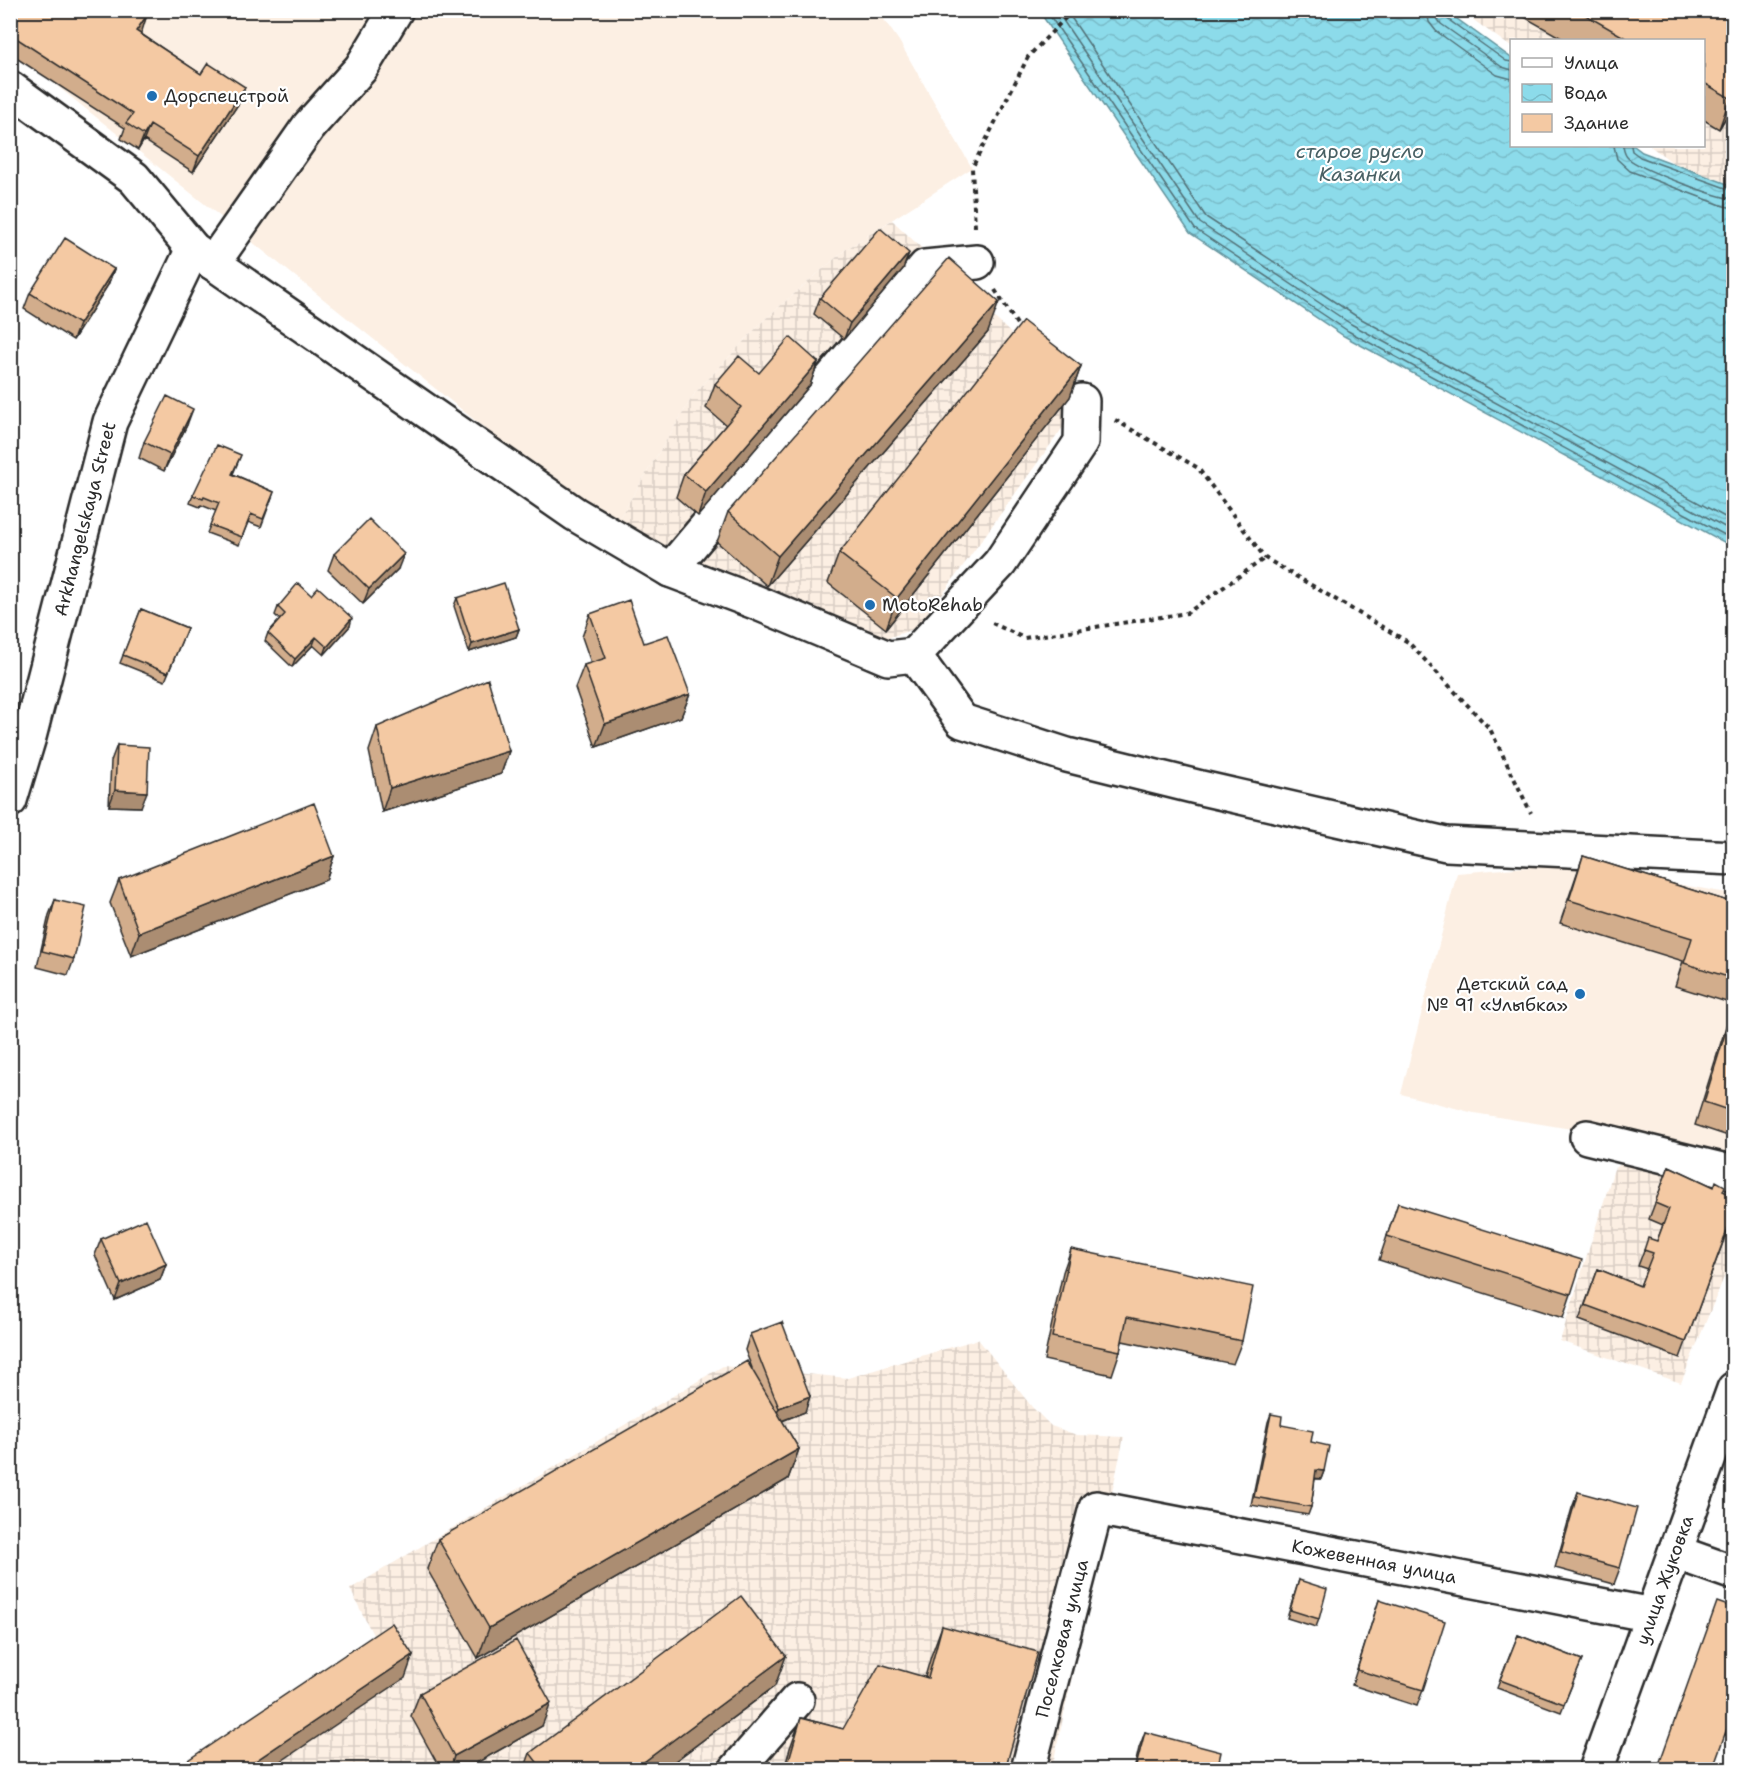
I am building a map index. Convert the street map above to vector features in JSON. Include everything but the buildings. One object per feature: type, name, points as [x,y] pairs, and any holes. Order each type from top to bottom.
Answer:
[{"type":"street","name":"Arkhangelskaya Street","points":[[10,800],[20,727],[110,422],[203,256],[309,126],[361,68],[396,10]]},
{"type":"street","points":[[10,88],[134,178],[203,256],[574,514],[670,570],[888,658],[914,655],[1000,563],[1081,442],[1082,400]]},
{"type":"street","points":[[670,570],[925,267],[977,262]]},
{"type":"street","points":[[914,655],[962,721],[1067,755],[1446,844],[1734,858]]},
{"type":"street","points":[[1587,1137],[1734,1173]]},
{"type":"street","name":"улица Жуковка","points":[[1596,1770],[1733,1394]]},
{"type":"street","name":"Кожевенная улица","points":[[1096,1508],[1652,1615]]},
{"type":"street","name":"Поселковая улица","points":[[1028,1770],[1096,1508]]},
{"type":"street","points":[[1675,1552],[1734,1573]]},
{"type":"street","points":[[736,1770],[796,1700]]},
{"type":"street","points":[[1726,1770],[1734,1750]]},
{"type":"path","points":[[1022,331],[977,262],[972,168],[1028,57],[1073,10]]},
{"type":"path","points":[[1082,400],[1197,468],[1265,558],[1408,642],[1490,729],[1549,849]]},
{"type":"path","points":[[959,606],[1024,638],[1187,613],[1265,558]]},
{"type":"shaded area","points":[[10,11],[878,11],[899,41],[972,168],[845,250],[764,320],[695,393],[612,530],[11,49]]},
{"type":"shaded area","points":[[1461,11],[1733,11],[1733,184],[1679,167],[1651,147],[1705,147],[1705,39],[1510,39],[1510,46]]},
{"type":"shaded area","points":[[892,220],[1082,401],[919,627],[879,641],[612,530],[695,393],[764,320],[845,250]]},
{"type":"shaded area","name":"Детский сад № 91 «Улыбка»","points":[[1564,864],[1733,894],[1733,1162],[1613,1136],[1474,1113],[1401,1094],[1457,873]]},
{"type":"shaded area","points":[[1638,1153],[1733,1180],[1733,1255],[1681,1383],[1560,1341],[1614,1169]]},
{"type":"shaded area","points":[[978,1339],[1032,1407],[1051,1426],[1077,1435],[1124,1437],[1052,1769],[196,1770],[376,1641],[350,1589],[723,1366],[848,1378]]},
{"type":"water","name":"старое русло Казанки","points":[[1039,11],[1446,11],[1510,57],[1510,147],[1635,147],[1642,152],[1733,186],[1733,547],[1344,336],[1190,233]]},
{"type":"place","name":"Дорспецстрой","points":[[152,96]]},
{"type":"place","name":"MotoRehab","points":[[870,605]]},
{"type":"place","name":"Детский сад № 91 «Улыбка»","points":[[1580,994]]}]
